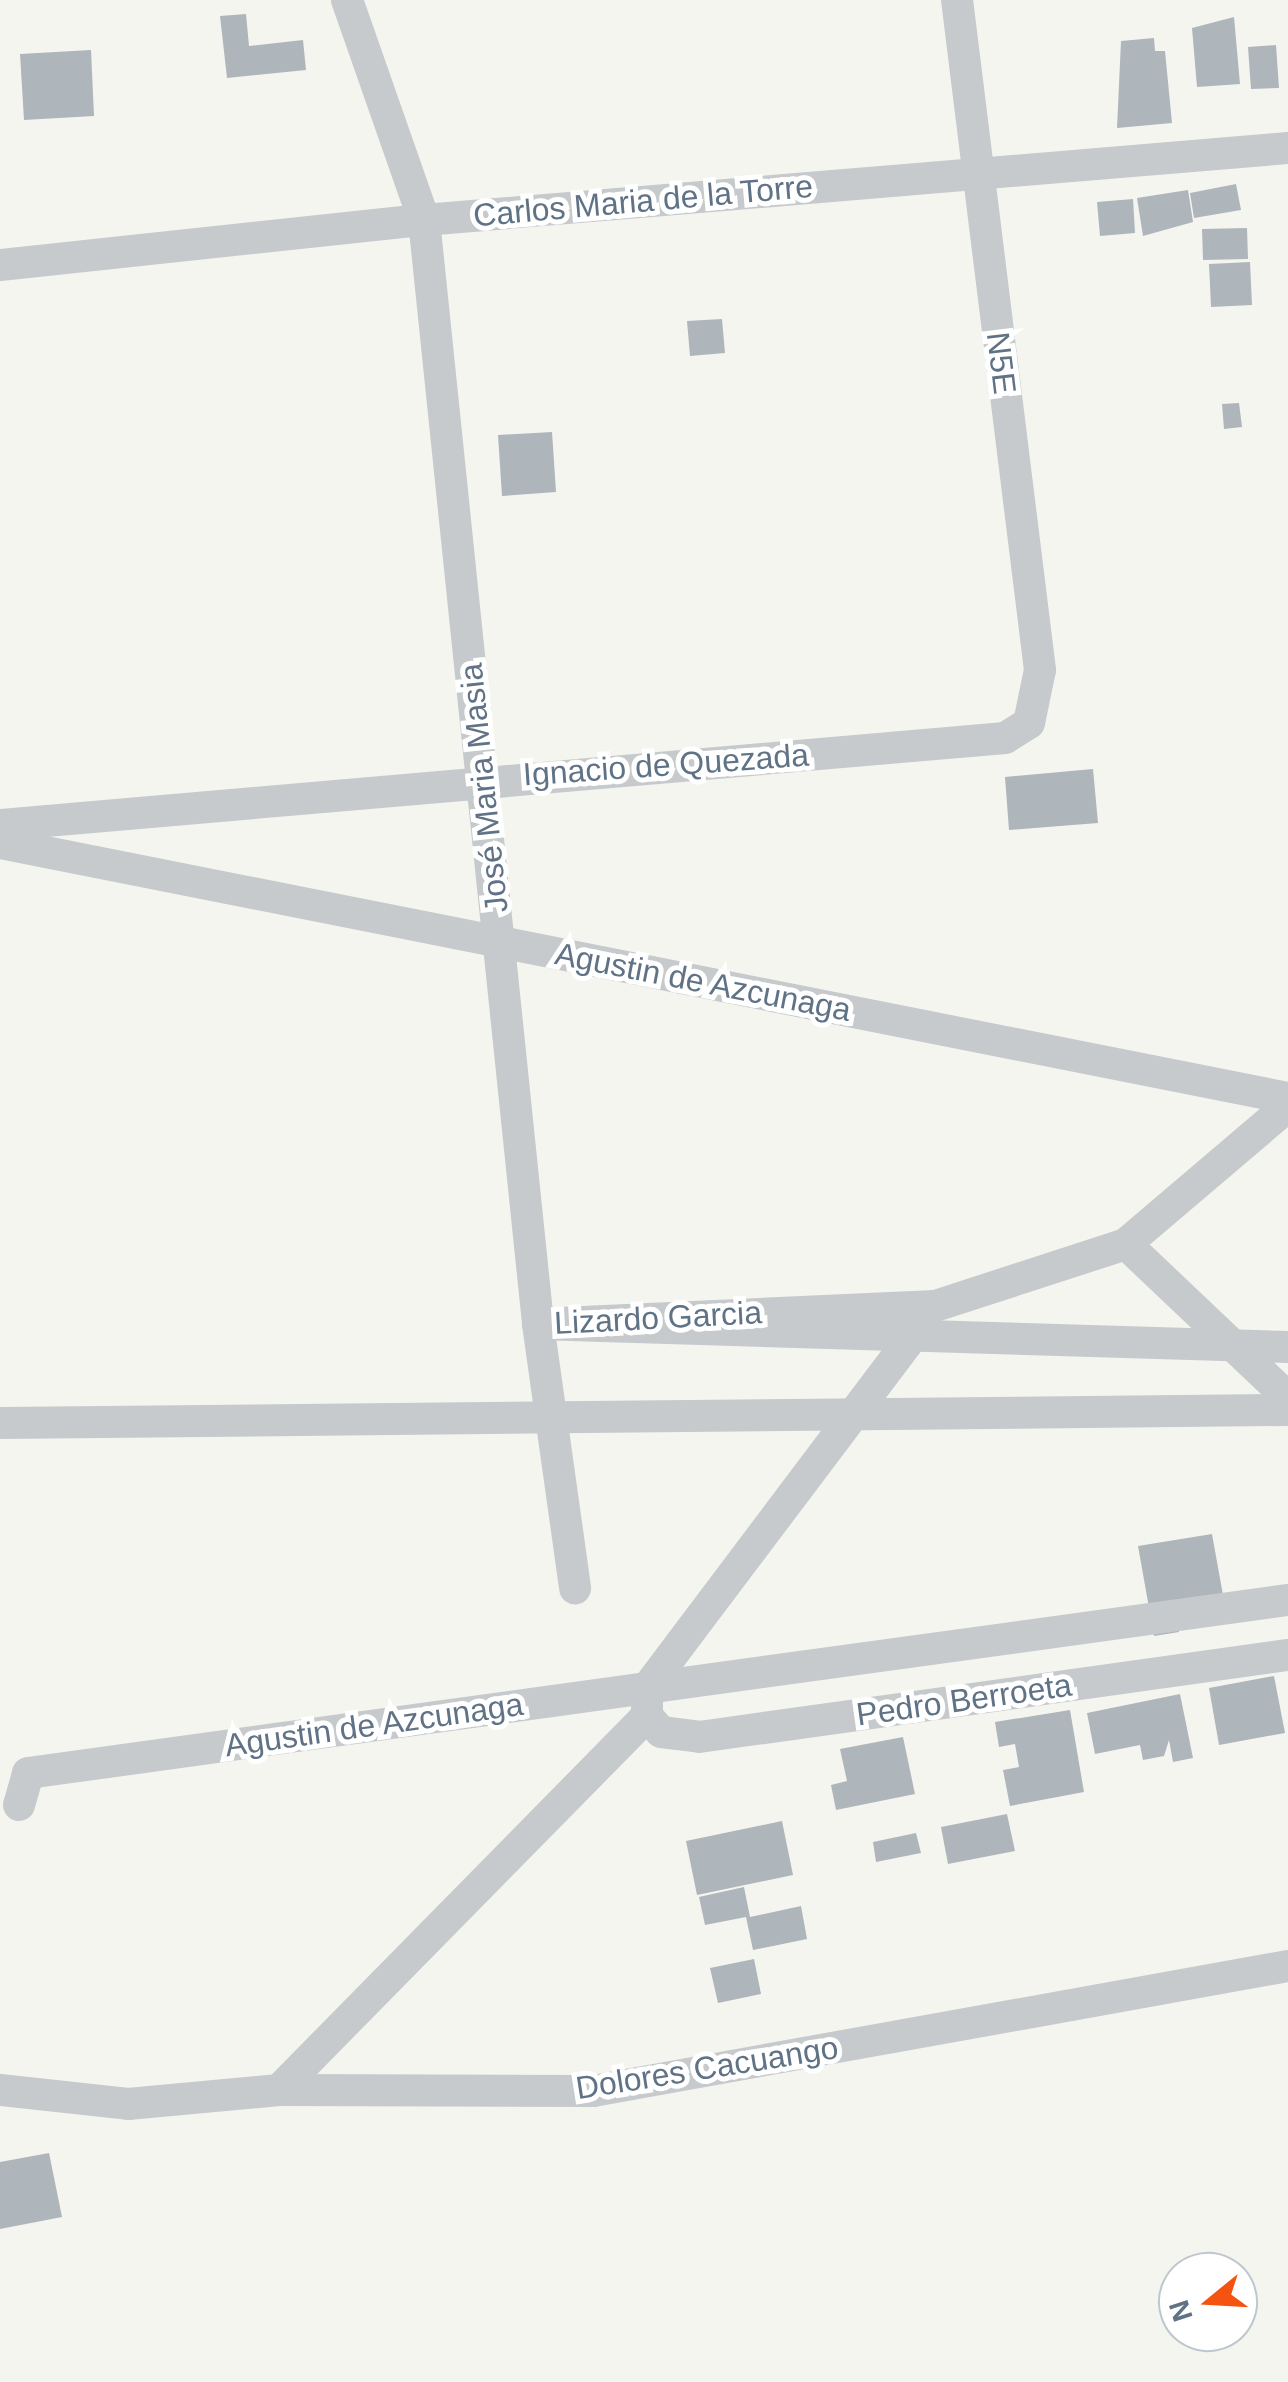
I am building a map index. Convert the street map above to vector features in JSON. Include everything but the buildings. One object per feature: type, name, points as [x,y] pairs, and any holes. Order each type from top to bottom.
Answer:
[{"type":"street","name":"José Maria Masia","points":[[347,0],[424,220],[538,1324],[574,1588]]},
{"type":"street","name":"N5E","points":[[957,0],[1040,670],[1029,723]]},
{"type":"street","name":"Carlos Maria de la Torre","points":[[0,265],[424,220],[1288,148]]},
{"type":"street","name":"Ignacio de Quezada","points":[[0,825],[483,780],[1005,738],[1029,723]]},
{"type":"street","name":"Agustin de Azcunaga","points":[[0,842],[500,942],[1286,1109]]},
{"type":"street","name":"Lizardo Garcia","points":[[538,1324],[935,1306],[1126,1244],[1286,1109]]},
{"type":"street","points":[[1126,1244],[1288,1398]]},
{"type":"street","points":[[279,2090],[647,1702],[935,1306]]},
{"type":"street","name":"Lizardo Garcia","points":[[538,1324],[1288,1347]]},
{"type":"street","points":[[0,1423],[1288,1410]]},
{"type":"street","name":"Agustin de Azcunaga","points":[[19,1804],[28,1772],[647,1702],[1288,1600]]},
{"type":"street","name":"Pedro Berroeta","points":[[647,1702],[662,1732],[699,1737],[1288,1656]]},
{"type":"street","name":"Dolores Cacuango","points":[[0,2090],[128,2104],[279,2090],[593,2091],[1288,1966]]}]
